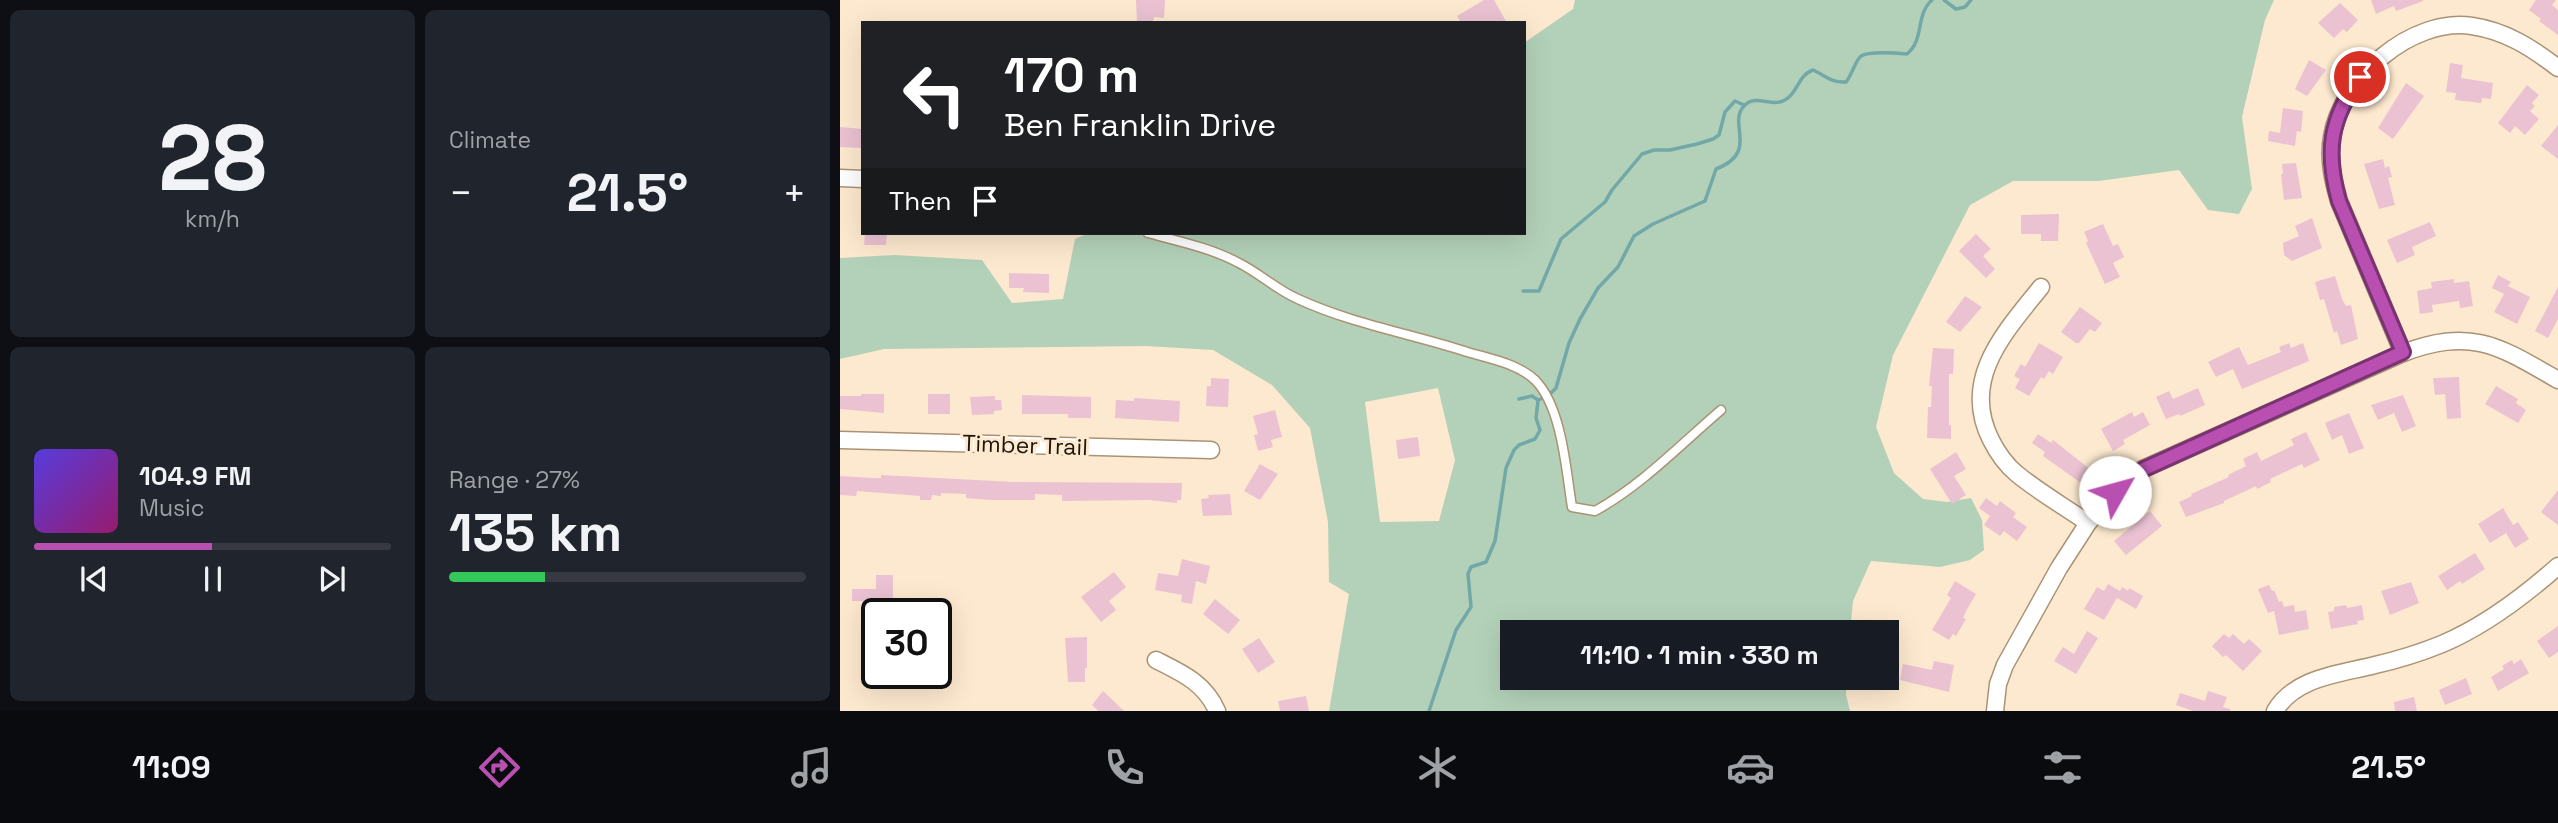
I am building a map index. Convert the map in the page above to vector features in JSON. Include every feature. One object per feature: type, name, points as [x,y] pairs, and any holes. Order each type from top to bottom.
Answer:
[{"type":"street","points":[[2403,352],[2339,201],[2333,180],[2331,139],[2336,117],[2346,97],[2360,77],[2384,55],[2414,37],[2451,27],[2469,26],[2509,37],[2531,47],[2558,68]]},
{"type":"street","points":[[840,178],[861,179]]},
{"type":"street","points":[[2041,287],[2001,337],[1990,357],[1983,377],[1980,399],[1982,416],[1995,448],[2015,473],[2088,523]]},
{"type":"street","points":[[1995,711],[1998,684],[2005,665],[2088,523],[2115,492],[2144,469],[2403,352],[2437,342],[2474,340],[2510,354],[2558,380]]},
{"type":"street","name":"Timber Trail","points":[[840,440],[1211,450]]},
{"type":"street","points":[[2275,711],[2282,700],[2313,681],[2413,654],[2459,636],[2528,592],[2558,566]]},
{"type":"street","points":[[1156,660],[1197,682],[1209,695],[1217,711]]},
{"type":"lane","points":[[1156,235],[1201,247],[1239,262],[1296,298],[1357,321],[1509,365],[1534,380],[1550,402],[1572,506],[1595,511],[1609,503],[1635,486],[1721,410]]},
{"type":"green space","points":[[1575,0],[2274,0],[2265,20],[2242,117],[2252,189],[2239,214],[2208,210],[2179,170],[2099,181],[2013,181],[1970,205],[1893,355],[1876,427],[1894,473],[1923,499],[1947,502],[1971,498],[1982,520],[1984,550],[1970,560],[1940,567],[1871,561],[1853,601],[1851,620],[1500,620],[1500,690],[1846,690],[1850,711],[1329,711],[1349,594],[1329,582],[1328,522],[1310,428],[1272,385],[1213,350],[1146,346],[884,349],[840,359],[840,258],[894,255],[982,260],[1012,303],[1063,299],[1075,239],[1084,235],[1526,235],[1526,42],[1573,9]],"holes":[[[1438,388],[1455,460],[1439,521],[1380,522],[1365,402]]]},
{"type":"building","points":[[1136,0],[1165,0],[1164,18],[1137,21]]},
{"type":"building","points":[[1484,0],[1494,0],[1506,21],[1460,21],[1457,16]]},
{"type":"building","points":[[2371,0],[2423,1],[2396,11],[2394,6],[2376,14]]},
{"type":"building","points":[[2536,0],[2556,0],[2552,5],[2558,10],[2558,35],[2529,10]]},
{"type":"building","points":[[2340,3],[2358,20],[2347,32],[2343,29],[2334,38],[2318,23]]},
{"type":"building","points":[[2309,60],[2326,70],[2307,96],[2295,89]]},
{"type":"building","points":[[2450,63],[2463,65],[2461,78],[2493,83],[2491,99],[2482,98],[2481,103],[2455,100],[2456,93],[2446,92]]},
{"type":"building","points":[[2406,83],[2424,96],[2393,139],[2378,128]]},
{"type":"building","points":[[2527,85],[2539,95],[2532,103],[2535,106],[2530,111],[2539,119],[2525,135],[2515,126],[2510,133],[2498,123]]},
{"type":"building","points":[[2283,108],[2303,111],[2301,132],[2297,131],[2295,146],[2268,141],[2269,131],[2280,133]]},
{"type":"building","points":[[2558,125],[2558,159],[2541,146]]},
{"type":"building","points":[[840,127],[861,129],[861,148],[840,147]]},
{"type":"building","points":[[2383,159],[2385,168],[2389,166],[2392,177],[2388,178],[2395,205],[2379,209],[2364,164]]},
{"type":"building","points":[[2296,163],[2302,198],[2284,200],[2282,164]]},
{"type":"building","points":[[2059,214],[2058,241],[2041,241],[2041,234],[2021,234],[2021,215]]},
{"type":"building","points":[[2312,218],[2322,248],[2292,261],[2284,255],[2283,243],[2299,236],[2295,226]]},
{"type":"building","points":[[2430,222],[2436,236],[2412,247],[2415,255],[2397,263],[2387,240]]},
{"type":"building","points":[[2103,224],[2113,246],[2118,244],[2124,257],[2113,263],[2120,277],[2105,284],[2086,243],[2088,241],[2084,232]]},
{"type":"building","points":[[1976,234],[1991,249],[1983,256],[1995,269],[1986,278],[1959,251]]},
{"type":"building","points":[[865,235],[887,235],[886,245],[864,245]]},
{"type":"building","points":[[1009,273],[1049,274],[1049,293],[1023,292],[1024,288],[1009,288]]},
{"type":"building","points":[[2498,275],[2511,282],[2508,286],[2530,297],[2517,324],[2494,312],[2504,294],[2492,288]]},
{"type":"building","points":[[2335,276],[2342,299],[2346,306],[2351,305],[2358,339],[2341,345],[2337,331],[2334,333],[2324,299],[2320,300],[2315,282]]},
{"type":"building","points":[[2454,279],[2454,283],[2469,281],[2473,306],[2460,308],[2459,301],[2432,305],[2433,312],[2420,314],[2417,291],[2432,288],[2431,282]]},
{"type":"building","points":[[2558,287],[2558,319],[2548,338],[2535,331]]},
{"type":"building","points":[[1965,296],[1982,307],[1960,332],[1946,322]]},
{"type":"building","points":[[2080,307],[2102,323],[2095,332],[2090,329],[2079,343],[2076,343],[2061,332]]},
{"type":"building","points":[[2039,343],[2063,357],[2053,374],[2049,371],[2044,379],[2041,377],[2029,396],[2015,388],[2020,379],[2014,376],[2021,364],[2025,367]]},
{"type":"building","points":[[2289,343],[2291,348],[2303,343],[2309,361],[2242,389],[2233,369],[2216,377],[2208,362],[2239,347],[2248,365],[2281,352],[2279,347]]},
{"type":"building","points":[[1933,348],[1954,349],[1953,374],[1949,374],[1951,439],[1927,438]]},
{"type":"building","points":[[2459,377],[2461,418],[2447,419],[2445,394],[2435,395],[2433,378]]},
{"type":"building","points":[[1211,378],[1229,379],[1228,407],[1206,406],[1207,386],[1211,386]]},
{"type":"building","points":[[2496,386],[2518,399],[2516,403],[2526,410],[2518,423],[2485,404]]},
{"type":"building","points":[[2198,388],[2205,405],[2166,419],[2156,397],[2169,391],[2173,399]]},
{"type":"building","points":[[884,394],[884,413],[840,409],[840,396]]},
{"type":"building","points":[[928,394],[950,394],[950,414],[928,414]]},
{"type":"building","points":[[1022,395],[1091,397],[1091,418],[1068,418],[1068,414],[1022,414]]},
{"type":"building","points":[[2403,395],[2416,426],[2402,432],[2394,413],[2378,420],[2371,405]]},
{"type":"building","points":[[995,396],[995,400],[1001,400],[1002,410],[994,411],[994,414],[972,415],[970,397]]},
{"type":"building","points":[[1134,398],[1180,401],[1179,422],[1115,418],[1116,400],[1134,401]]},
{"type":"building","points":[[1275,410],[1282,437],[1271,440],[1273,447],[1258,451],[1254,435],[1258,434],[1253,416]]},
{"type":"building","points":[[2132,412],[2134,417],[2143,412],[2150,425],[2123,440],[2125,444],[2113,451],[2101,429]]},
{"type":"building","points":[[2349,413],[2364,448],[2349,454],[2342,435],[2332,440],[2325,423]]},
{"type":"building","points":[[2306,432],[2320,460],[2304,468],[2302,464],[2270,479],[2271,482],[2257,489],[2256,486],[2224,503],[2186,517],[2179,502],[2246,466],[2243,459],[2257,452],[2261,461],[2294,445],[2291,439]]},
{"type":"building","points":[[2038,434],[2051,443],[2053,440],[2091,470],[2081,483],[2043,456],[2045,452],[2032,443]]},
{"type":"building","points":[[1418,437],[1420,456],[1398,459],[1396,440]]},
{"type":"building","points":[[1956,452],[1966,469],[1954,476],[1966,495],[1952,504],[1930,469]]},
{"type":"building","points":[[1260,464],[1278,474],[1260,500],[1244,491]]},
{"type":"building","points":[[881,475],[1013,482],[1182,483],[1181,500],[1177,500],[1177,503],[1149,500],[1062,501],[1062,495],[1035,494],[1035,500],[991,500],[966,498],[966,494],[941,493],[941,496],[932,495],[931,500],[920,500],[920,496],[857,491],[856,496],[840,495],[840,476],[881,478]]},
{"type":"building","points":[[2558,490],[2558,525],[2541,512]]},
{"type":"building","points":[[1230,494],[1232,515],[1203,516],[1201,499],[1209,498],[1208,495]]},
{"type":"building","points":[[1986,498],[1997,506],[2000,501],[2016,513],[2013,517],[2027,527],[2017,541],[2004,531],[2000,536],[1984,525],[1990,516],[1979,508]]},
{"type":"building","points":[[2503,508],[2513,525],[2518,522],[2529,539],[2515,548],[2506,533],[2490,543],[2478,524]]},
{"type":"building","points":[[2150,511],[2162,526],[2126,555],[2114,541]]},
{"type":"building","points":[[2475,553],[2485,569],[2447,590],[2438,576]]},
{"type":"building","points":[[1182,559],[1210,566],[1206,584],[1196,581],[1192,604],[1181,602],[1182,595],[1155,590],[1158,573],[1178,576]]},
{"type":"building","points":[[1114,572],[1126,587],[1109,601],[1116,610],[1101,622],[1081,597]]},
{"type":"building","points":[[876,575],[893,575],[893,598],[861,598],[861,601],[852,601],[852,589],[876,589]]},
{"type":"building","points":[[1955,581],[1976,594],[1963,618],[1966,619],[1956,636],[1953,634],[1949,640],[1932,630],[1951,598],[1947,595]]},
{"type":"building","points":[[2411,582],[2419,603],[2390,615],[2381,591]]},
{"type":"building","points":[[2108,584],[2120,591],[2122,587],[2128,591],[2129,588],[2143,596],[2136,609],[2117,598],[2104,620],[2084,609],[2097,587],[2104,591]]},
{"type":"building","points":[[2269,585],[2284,607],[2294,605],[2295,612],[2306,610],[2309,629],[2279,635],[2274,611],[2268,613],[2258,589]]},
{"type":"building","points":[[1215,599],[1240,620],[1228,634],[1203,614]]},
{"type":"building","points":[[2346,605],[2347,608],[2362,605],[2364,620],[2357,621],[2358,624],[2331,629],[2328,612],[2334,611],[2334,607]]},
{"type":"building","points":[[2558,626],[2558,652],[2549,658],[2537,641]]},
{"type":"building","points":[[2087,631],[2098,638],[2076,674],[2054,661],[2063,647],[2074,654]]},
{"type":"building","points":[[2224,634],[2229,638],[2233,634],[2244,644],[2249,639],[2262,651],[2243,671],[2212,646]]},
{"type":"building","points":[[1087,637],[1085,682],[1068,682],[1065,638]]},
{"type":"building","points":[[1259,638],[1275,662],[1258,673],[1242,649]]},
{"type":"building","points":[[2521,659],[2529,673],[2498,691],[2491,677],[2512,660],[2514,664]]},
{"type":"building","points":[[1934,661],[1954,665],[1949,692],[1900,680],[1903,664],[1932,670]]},
{"type":"building","points":[[2466,678],[2472,694],[2445,705],[2439,690]]},
{"type":"building","points":[[1103,691],[1124,711],[1098,711],[1092,705]]},
{"type":"building","points":[[2208,691],[2227,697],[2223,707],[2230,711],[2193,711],[2176,705],[2180,693],[2205,701]]},
{"type":"building","points":[[1306,696],[1309,711],[1280,711],[1278,701]]},
{"type":"building","points":[[2414,697],[2417,711],[2395,711],[2394,702]]},
{"type":"waterway","points":[[1538,400],[1548,396],[1556,388],[1569,343],[1580,319],[1598,288],[1618,267],[1634,236],[1653,224],[1705,201],[1716,169],[1737,155],[1740,146],[1740,113],[1744,106],[1759,100],[1785,100],[1804,76],[1813,70],[1832,80],[1846,82],[1857,61],[1865,54],[1907,54],[1913,48],[1923,13],[1932,0]]},
{"type":"waterway","points":[[1944,0],[1956,9],[1965,7],[1971,0]]},
{"type":"waterway","points":[[1523,291],[1539,291],[1561,239],[1605,202],[1642,154],[1713,139],[1719,135],[1725,112],[1735,101],[1744,105]]},
{"type":"waterway","points":[[1519,399],[1532,396],[1538,400]]},
{"type":"waterway","points":[[1429,711],[1456,630],[1471,607],[1468,574],[1471,567],[1486,562],[1495,541],[1506,468],[1514,450],[1519,445],[1535,439],[1540,430],[1536,418],[1538,401]]},
{"type":"route","points":[[2115,492],[2144,469],[2403,352],[2339,201],[2333,180],[2331,139],[2336,117],[2360,77]]}]
